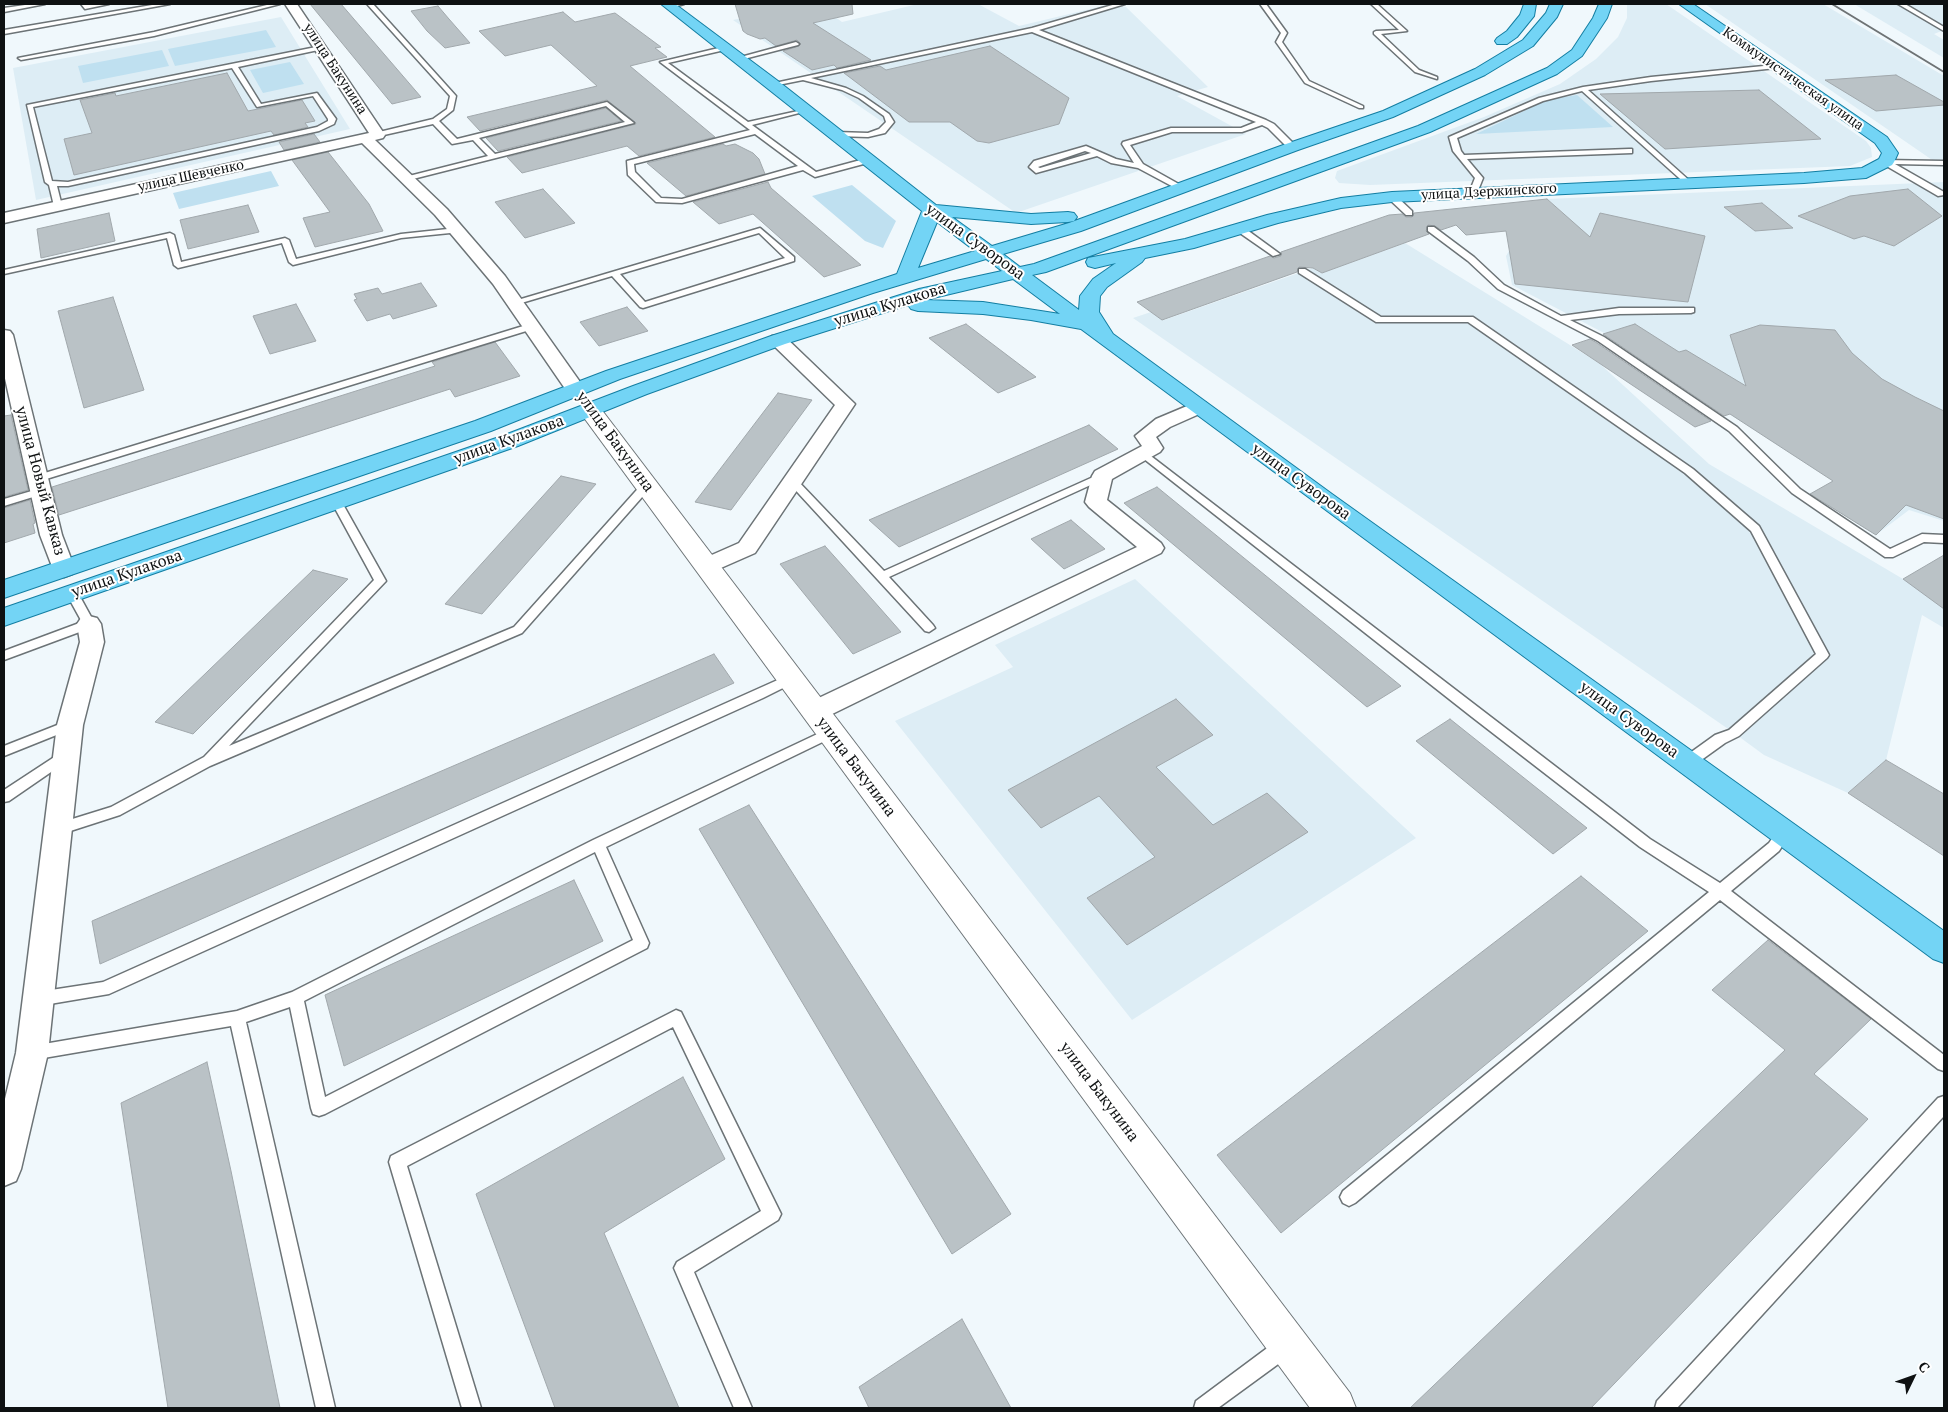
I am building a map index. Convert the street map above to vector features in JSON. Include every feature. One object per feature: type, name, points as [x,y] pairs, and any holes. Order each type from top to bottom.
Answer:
[{"type":"main road","points":[[1404,91],[1435,78],[1484,52],[1512,34],[1527,16],[1530,4]]},
{"type":"main road","points":[[905,276],[928,222],[931,210],[1031,219],[1078,217],[1124,210],[1292,147],[1388,114],[1480,72],[1528,43],[1552,14],[1556,4]]},
{"type":"main road","points":[[1039,268],[1424,129],[1552,71],[1576,53],[1600,18],[1605,4]]},
{"type":"main road","name":"Коммунистическая улица","points":[[1685,4],[1881,140],[1890,153],[1886,162]]},
{"type":"main road","name":"улица Суворова","points":[[673,5],[931,210],[1688,762],[1783,834],[1942,945]]},
{"type":"main road","points":[[1292,147],[1361,107],[1378,101]]},
{"type":"main road","name":"улица Дзержинского","points":[[1039,268],[1077,265],[1188,244],[1341,203],[1392,197],[1804,178],[1866,173],[1886,162]]},
{"type":"main road","points":[[1097,332],[1088,312],[1090,296],[1100,283],[1216,204]]},
{"type":"main road","name":"улица Кулакова","points":[[4,617],[510,442],[583,399],[905,276],[1075,227],[1124,210]]},
{"type":"main road","name":"улица Кулакова","points":[[4,589],[483,426],[583,399],[926,293],[1039,268]]},
{"type":"main road","points":[[884,305],[943,305],[1031,314],[1097,332]]},
{"type":"main road","points":[[64,569],[72,593]]},
{"type":"street","name":"улица Бакунина","points":[[292,4],[321,48],[371,137],[457,230],[515,302],[583,399],[706,566],[1335,1408]]},
{"type":"street","name":"улица Шевченко","points":[[4,218],[371,137]]},
{"type":"street","name":"улица Новый Кавказ","points":[[4,335],[9,381],[40,485],[51,534],[64,569]]},
{"type":"street","points":[[706,566],[747,548],[845,404],[778,340]]},
{"type":"street","points":[[822,722],[1153,548],[1096,502],[1102,476],[1153,448],[1145,436],[1164,422],[1199,407]]},
{"type":"street","points":[[4,1169],[32,1053],[66,754],[70,725],[92,642],[89,624]]},
{"type":"lane","points":[[4,10],[42,4]]},
{"type":"lane","points":[[84,4],[85,7],[106,4]]},
{"type":"lane","points":[[4,32],[167,4]]},
{"type":"lane","points":[[21,58],[154,34],[277,4]]},
{"type":"lane","points":[[370,4],[453,96],[450,110],[435,121],[371,137]]},
{"type":"lane","points":[[774,84],[1033,30],[1122,4]]},
{"type":"lane","points":[[1263,4],[1284,33],[1279,42],[1307,82],[1361,107]]},
{"type":"lane","points":[[1374,4],[1404,31],[1376,33],[1417,71],[1435,78]]},
{"type":"lane","points":[[1901,4],[1944,29]]},
{"type":"lane","points":[[1033,30],[1263,122],[1271,126],[1292,147]]},
{"type":"lane","points":[[740,58],[796,44]]},
{"type":"lane","points":[[58,206],[53,184],[48,179],[29,106],[321,48]]},
{"type":"lane","points":[[728,48],[663,62],[814,175],[868,160]]},
{"type":"lane","points":[[53,184],[68,184],[319,129],[331,122],[332,119],[315,94],[258,106],[234,66]]},
{"type":"lane","points":[[1473,193],[1479,178],[1457,151],[1453,137],[1541,99],[1583,89],[1651,78],[1774,67]]},
{"type":"lane","points":[[801,78],[844,89],[861,97],[887,115],[890,122],[882,131],[868,135],[835,134]]},
{"type":"lane","points":[[1583,89],[1688,184]]},
{"type":"lane","points":[[408,179],[630,123],[607,104],[456,142],[435,121]]},
{"type":"lane","points":[[747,124],[805,110]]},
{"type":"lane","points":[[1140,166],[1126,144],[1172,130],[1242,130],[1263,122]]},
{"type":"lane","points":[[756,131],[630,162],[631,173],[659,200],[682,201],[804,167]]},
{"type":"lane","points":[[474,137],[493,157]]},
{"type":"lane","points":[[1096,154],[1039,171],[1033,167],[1037,163],[1086,148],[1114,161],[1140,166],[1181,189]]},
{"type":"lane","points":[[1462,157],[1629,152]]},
{"type":"lane","points":[[1886,162],[1941,194]]},
{"type":"lane","name":"улица Дзержинского","points":[[1886,162],[1944,163]]},
{"type":"lane","points":[[1392,197],[1409,213]]},
{"type":"lane","points":[[1240,229],[1276,254]]},
{"type":"lane","points":[[1431,229],[1471,259],[1500,287],[1601,339],[1733,428],[1796,491],[1890,554],[1922,538],[1944,539]]},
{"type":"lane","points":[[4,272],[170,235],[178,265],[285,240],[293,262],[401,236],[457,230]]},
{"type":"lane","points":[[515,302],[760,230],[791,259],[643,305],[614,273]]},
{"type":"lane","points":[[1302,271],[1379,320],[1470,320],[1689,471],[1755,529],[1823,655],[1734,733],[1720,739],[1688,762]]},
{"type":"lane","points":[[1560,319],[1619,311],[1692,310]]},
{"type":"lane","points":[[4,503],[40,485],[533,326]]},
{"type":"lane","points":[[1143,454],[1439,686],[1637,838],[1720,891],[1944,1064]]},
{"type":"lane","points":[[882,576],[1102,476]]},
{"type":"lane","points":[[793,482],[929,628]]},
{"type":"lane","points":[[58,829],[115,811],[205,762],[518,630],[647,486]]},
{"type":"lane","points":[[205,762],[380,581],[336,501]]},
{"type":"lane","points":[[4,656],[89,624],[72,593]]},
{"type":"lane","points":[[38,999],[104,989],[791,679]]},
{"type":"lane","points":[[32,1053],[237,1018],[296,998],[598,844],[822,722]]},
{"type":"lane","points":[[4,751],[70,725]]},
{"type":"lane","points":[[4,798],[66,754]]},
{"type":"lane","points":[[1349,1196],[1774,847],[1783,834]]},
{"type":"lane","points":[[296,998],[319,1108],[642,944],[598,844]]},
{"type":"lane","points":[[470,1408],[398,1162],[676,1017],[772,1214],[683,1268],[743,1408]]},
{"type":"lane","points":[[237,1018],[326,1408]]},
{"type":"lane","points":[[1664,1408],[1944,1104]]},
{"type":"lane","points":[[1203,1408],[1288,1345]]},
{"type":"shaded area","points":[[807,4],[818,4],[842,22],[918,4],[978,4],[1019,26],[1107,5],[1126,7],[1208,87],[1177,96],[1246,134],[1016,213],[733,20]]},
{"type":"shaded area","points":[[1627,4],[1666,4],[1866,141],[1871,148],[1872,157],[1850,166],[1370,185],[1339,183],[1335,178],[1337,171],[1484,117],[1560,84],[1596,59],[1618,37],[1627,18]]},
{"type":"shaded area","points":[[1705,4],[1823,4],[1944,76],[1944,166],[1941,166]]},
{"type":"shaded area","points":[[1854,4],[1944,4],[1944,30],[1934,34],[1944,40],[1944,58]]},
{"type":"shaded area","points":[[281,17],[350,129],[36,200],[13,68]]},
{"type":"shaded area","points":[[266,30],[276,47],[175,66],[168,49]]},
{"type":"shaded area","points":[[162,50],[169,66],[83,83],[78,66]]},
{"type":"shaded area","points":[[290,62],[304,84],[263,93],[250,70]]},
{"type":"shaded area","points":[[1577,95],[1613,127],[1476,134],[1547,100]]},
{"type":"shaded area","points":[[271,171],[279,186],[179,209],[173,193]]},
{"type":"shaded area","points":[[1944,182],[1944,521],[1909,510],[1876,535],[1810,494],[1833,481],[1606,334],[1512,285],[1506,256],[1516,239],[1564,214],[1547,199]]},
{"type":"shaded area","points":[[852,185],[896,221],[883,248],[865,241],[812,196]]},
{"type":"shaded area","points":[[1405,243],[1599,363],[1709,464],[1903,579],[1944,555],[1944,628],[1922,615],[1886,760],[1848,793],[1764,755],[1133,318],[1151,312],[1164,320],[1313,268],[1322,273]]},
{"type":"shaded area","points":[[1135,579],[1416,838],[1132,1020],[895,721],[1013,667],[995,645]]},
{"type":"building","points":[[310,4],[341,4],[421,97],[392,104]]},
{"type":"building","points":[[735,4],[852,4],[853,14],[813,23],[871,60],[837,68],[834,65],[812,70],[783,51],[799,46],[801,44],[797,40],[776,46],[765,38],[760,39],[743,31]]},
{"type":"building","points":[[438,6],[470,43],[445,48],[427,31],[411,11]]},
{"type":"building","points":[[563,12],[575,22],[615,13],[661,47],[655,48],[667,57],[630,66],[715,137],[639,156],[627,146],[522,173],[507,157],[636,124],[607,100],[480,131],[467,117],[597,86],[551,45],[505,56],[479,31]]},
{"type":"building","points":[[990,46],[1069,98],[1059,124],[989,143],[977,141],[950,122],[909,122],[844,73],[880,66],[886,70]]},
{"type":"building","points":[[227,73],[248,111],[302,100],[315,121],[305,123],[308,127],[274,135],[271,131],[74,175],[64,139],[92,133],[80,100],[115,93],[116,96]]},
{"type":"building","points":[[1896,75],[1944,102],[1944,105],[1876,111],[1825,80]]},
{"type":"building","points":[[1759,90],[1821,139],[1665,149],[1600,94]]},
{"type":"building","points":[[606,108],[621,121],[498,151],[486,138]]},
{"type":"building","points":[[314,134],[320,142],[284,150],[279,142]]},
{"type":"building","points":[[723,144],[726,146],[735,144],[753,153],[759,159],[765,174],[686,196],[647,163]]},
{"type":"building","points":[[328,152],[369,204],[383,231],[315,247],[303,218],[330,212],[292,160]]},
{"type":"building","points":[[768,182],[771,188],[861,265],[824,277],[753,214],[719,224],[693,202]]},
{"type":"building","points":[[543,189],[575,223],[525,238],[495,202]]},
{"type":"building","points":[[1908,189],[1942,216],[1894,246],[1864,236],[1854,239],[1798,216],[1850,196]]},
{"type":"building","points":[[1547,199],[1590,237],[1600,213],[1705,236],[1688,302],[1515,284],[1506,231],[1466,235],[1456,225],[1441,230],[1435,226],[1428,225],[1426,231],[1429,234],[1322,273],[1313,268],[1299,267],[1297,272],[1162,320],[1137,302],[1270,256],[1274,258],[1281,256],[1281,252],[1389,215],[1402,214],[1406,217],[1412,217],[1414,213]]},
{"type":"building","points":[[1762,203],[1793,228],[1755,231],[1724,207]]},
{"type":"building","points":[[248,205],[259,232],[188,249],[180,220]]},
{"type":"building","points":[[109,213],[115,241],[41,258],[37,229]]},
{"type":"building","points":[[421,283],[437,306],[393,319],[390,314],[367,321],[354,300],[357,299],[354,294],[378,288],[382,294]]},
{"type":"building","points":[[113,297],[144,390],[84,408],[58,311]]},
{"type":"building","points":[[296,304],[316,341],[270,354],[253,316]]},
{"type":"building","points":[[627,307],[648,331],[599,346],[580,322]]},
{"type":"building","points":[[966,324],[1036,377],[998,393],[929,338]]},
{"type":"building","points":[[1635,324],[1679,352],[1686,350],[1746,386],[1730,335],[1760,325],[1835,330],[1852,353],[1882,379],[1944,411],[1944,519],[1906,505],[1876,535],[1810,494],[1833,481],[1730,414],[1724,416],[1603,334]]},
{"type":"building","points":[[1590,339],[1711,421],[1695,427],[1572,345]]},
{"type":"building","points":[[495,342],[520,376],[455,397],[450,389],[59,515],[52,487],[435,366],[432,362]]},
{"type":"building","points":[[778,393],[812,400],[731,510],[695,502]]},
{"type":"building","points":[[11,415],[28,490],[4,497],[4,416]]},
{"type":"building","points":[[1089,425],[1118,449],[899,547],[869,520]]},
{"type":"building","points":[[561,476],[596,484],[482,614],[445,604]]},
{"type":"building","points":[[1157,487],[1401,686],[1367,707],[1124,503]]},
{"type":"building","points":[[30,500],[35,533],[4,543],[4,508]]},
{"type":"building","points":[[1071,520],[1105,549],[1064,569],[1031,539]]},
{"type":"building","points":[[825,546],[901,632],[853,654],[780,564]]},
{"type":"building","points":[[1944,555],[1944,609],[1903,579]]},
{"type":"building","points":[[313,570],[348,579],[193,734],[155,722]]},
{"type":"building","points":[[714,654],[734,683],[100,964],[92,921]]},
{"type":"building","points":[[1176,699],[1213,735],[1156,767],[1213,825],[1267,793],[1308,832],[1127,945],[1087,898],[1155,857],[1099,796],[1041,828],[1008,790]]},
{"type":"building","points":[[1450,719],[1587,828],[1553,854],[1416,741]]},
{"type":"building","points":[[1886,760],[1944,794],[1944,856],[1848,793]]},
{"type":"building","points":[[749,805],[1011,1214],[952,1254],[699,829]]},
{"type":"building","points":[[1581,876],[1648,931],[1281,1233],[1217,1155]]},
{"type":"building","points":[[574,880],[603,941],[344,1066],[325,995]]},
{"type":"building","points":[[1768,940],[1871,1019],[1814,1074],[1868,1119],[1591,1408],[1410,1408],[1785,1050],[1712,990]]},
{"type":"building","points":[[207,1062],[280,1408],[168,1408],[121,1103]]},
{"type":"building","points":[[683,1077],[725,1159],[604,1233],[679,1408],[555,1408],[476,1194]]},
{"type":"building","points":[[962,1319],[1011,1408],[869,1408],[859,1387]]},
{"type":"railway","points":[[1832,4],[1944,72]]}]
